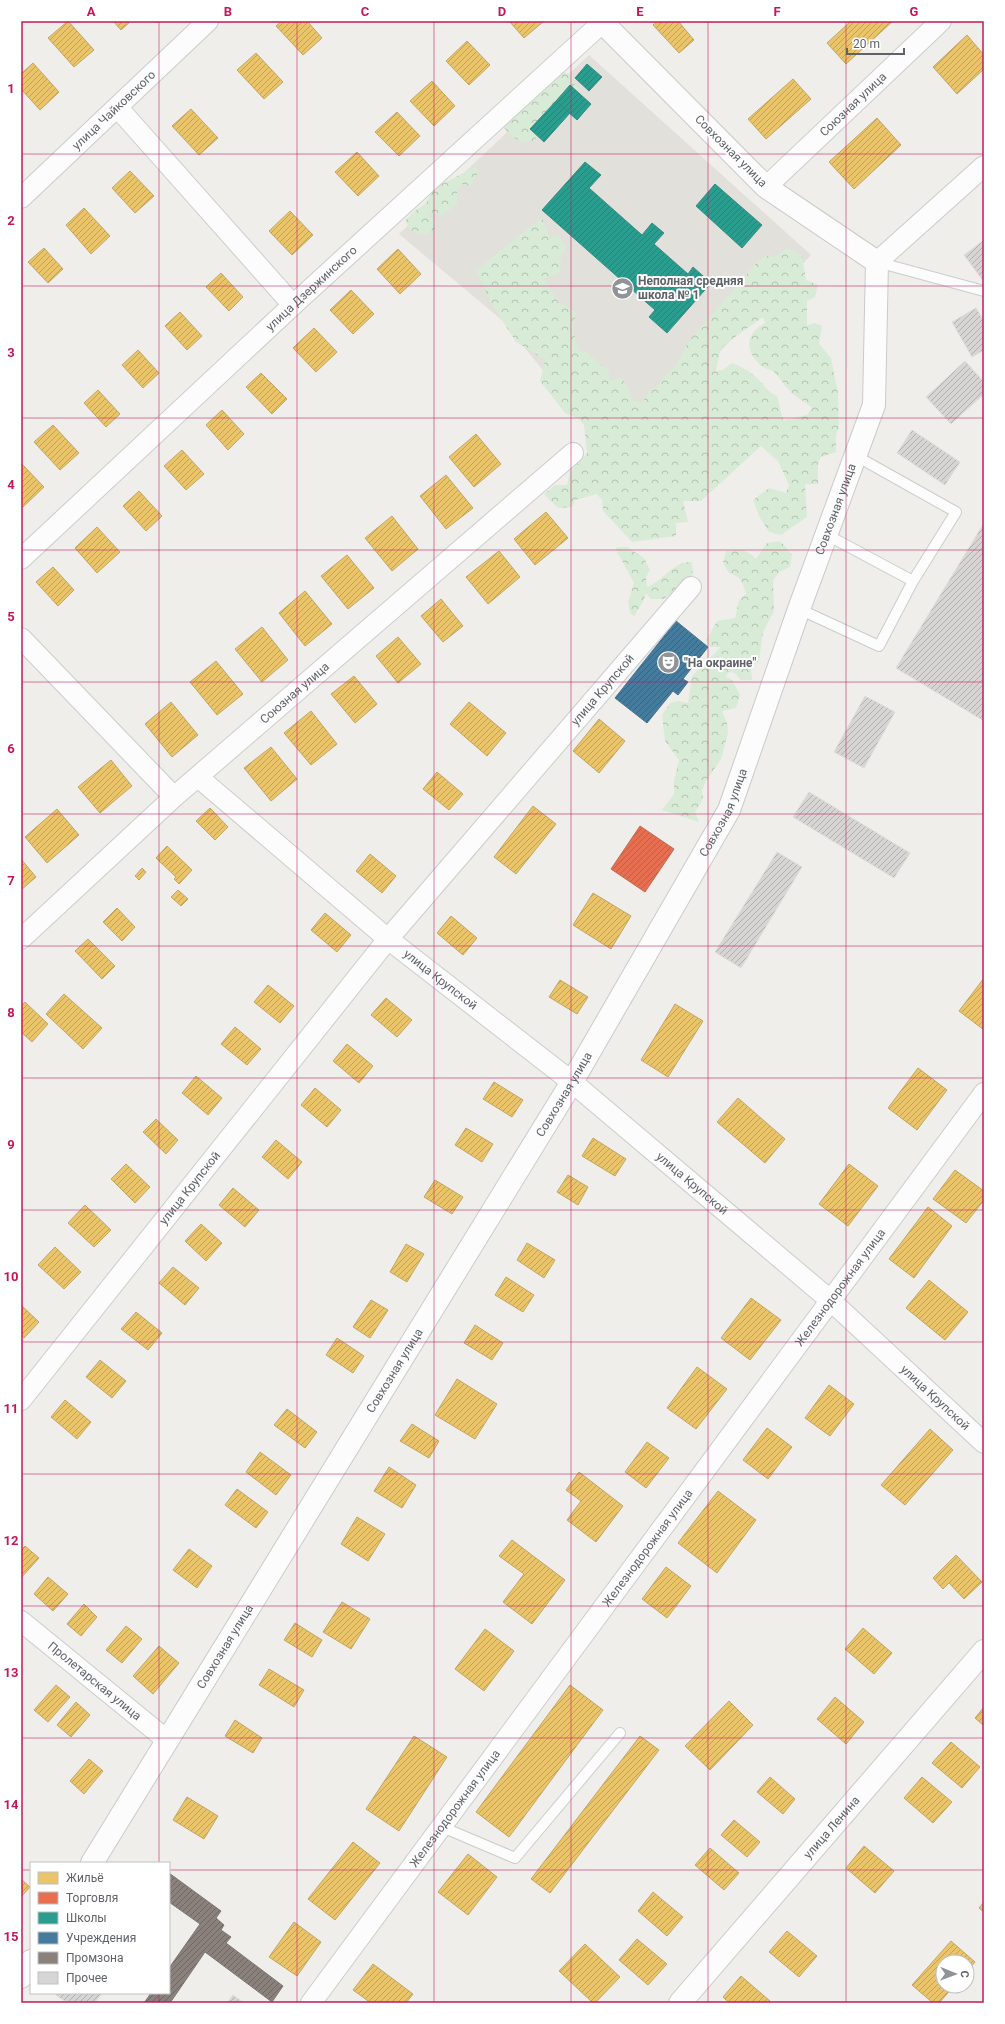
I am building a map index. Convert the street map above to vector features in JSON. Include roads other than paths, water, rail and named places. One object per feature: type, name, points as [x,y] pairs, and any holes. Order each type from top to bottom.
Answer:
[{"type":"street","name":"улица Чайковского","points":[[21,198],[118,108],[208,21]]},
{"type":"street","name":"Союзная улица","points":[[766,187],[941,21]]},
{"type":"street","name":"Совхозная улица","points":[[93,1862],[572,1082],[729,810],[799,609],[874,406],[877,262],[766,187],[603,22]]},
{"type":"street","name":"улица Дзержинского","points":[[21,559],[293,305],[603,22]]},
{"type":"street","points":[[118,108],[293,305]]},
{"type":"street","points":[[877,262],[984,166]]},
{"type":"street","name":"Союзная улица","points":[[21,939],[174,797],[573,454]]},
{"type":"street","name":"улица Крупской","points":[[21,1400],[388,939],[691,587]]},
{"type":"street","points":[[21,638],[174,797]]},
{"type":"street","name":"улица Крупской","points":[[198,777],[388,939],[572,1082],[830,1300],[984,1443]]},
{"type":"street","name":"Железнодорожная улица","points":[[311,2003],[984,1093]]},
{"type":"street","name":"Пролетарская улица","points":[[21,1621],[168,1741]]},
{"type":"street","name":"улица Ленина","points":[[680,2003],[984,1651]]},
{"type":"street","points":[[21,1977],[30,1963]]},
{"type":"lane","points":[[877,262],[984,290]]},
{"type":"lane","points":[[799,609],[879,646],[913,581],[956,512],[856,456]]},
{"type":"lane","points":[[827,535],[913,581]]},
{"type":"lane","points":[[442,1827],[515,1858],[620,1733]]},
{"type":"place","name":"Неполная средняя школа № 1","points":[[622,288]]},
{"type":"place","name":"\"На окраине\"","points":[[669,663]]}]
